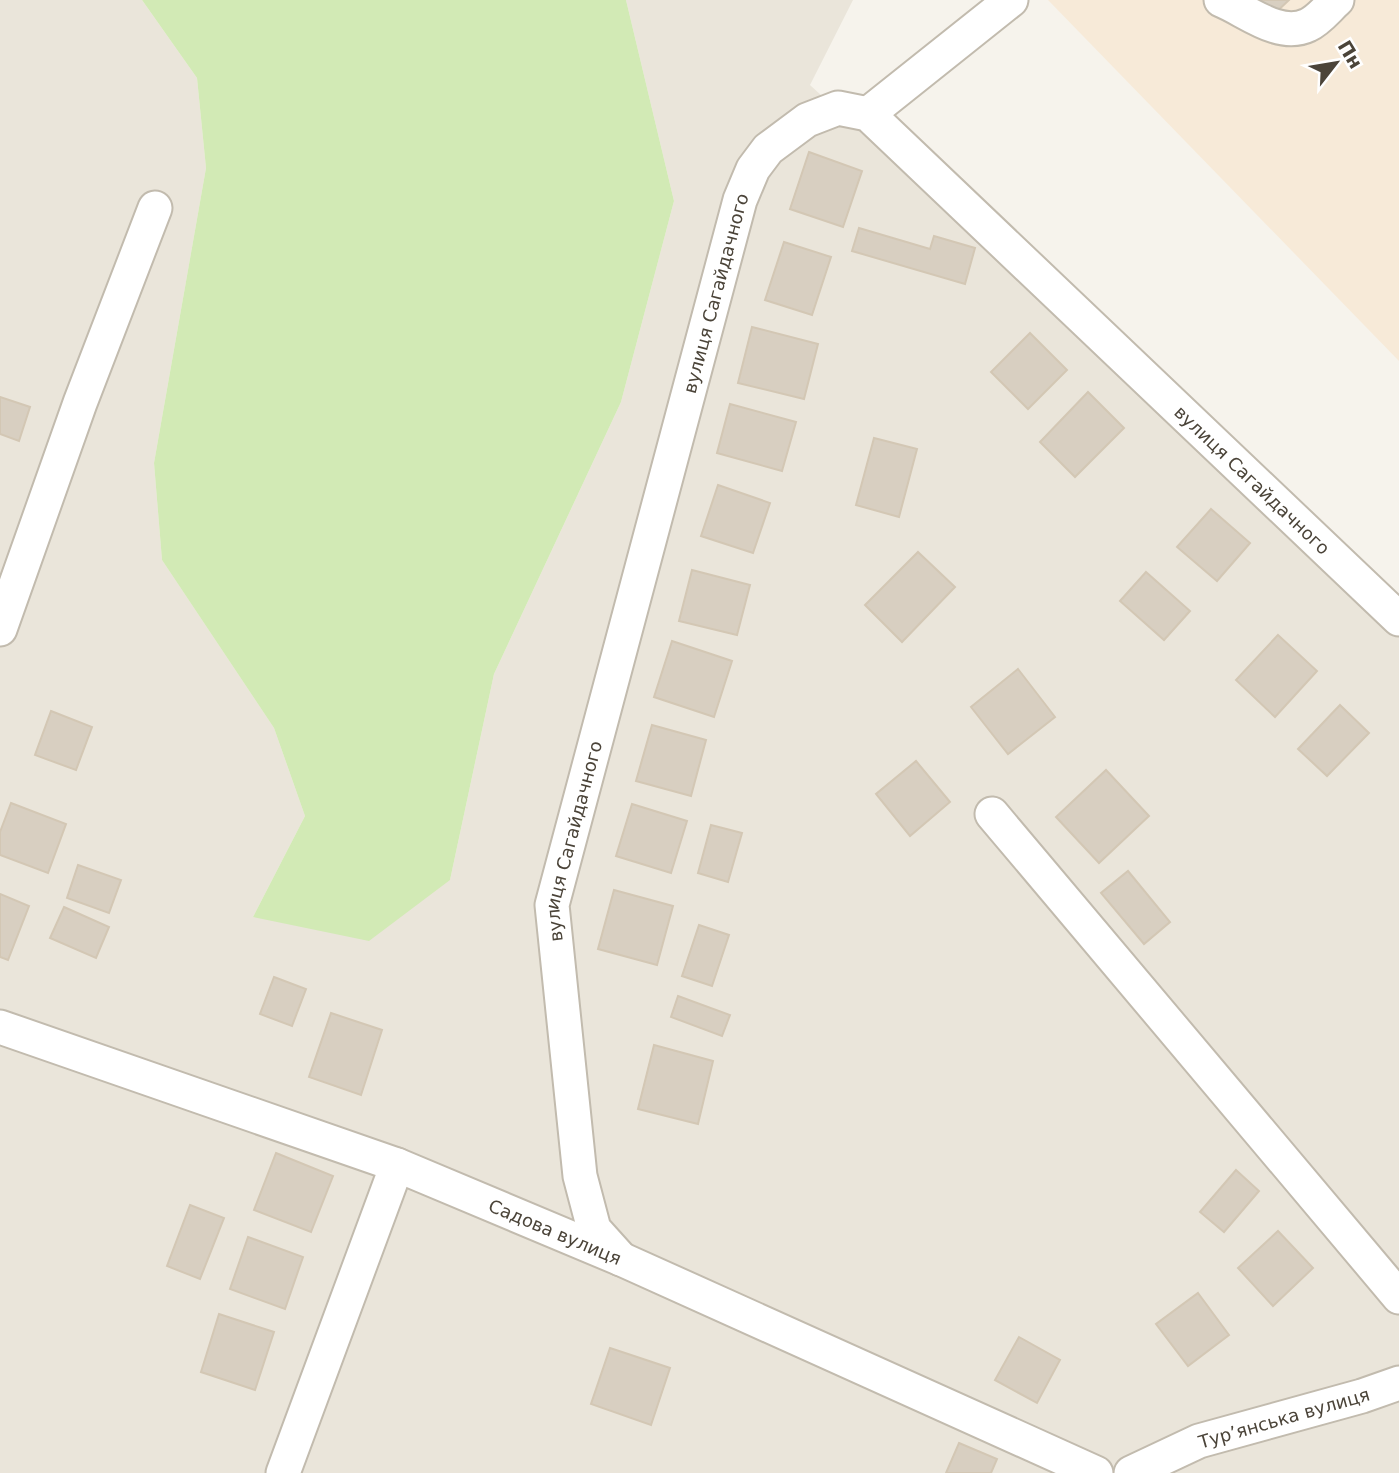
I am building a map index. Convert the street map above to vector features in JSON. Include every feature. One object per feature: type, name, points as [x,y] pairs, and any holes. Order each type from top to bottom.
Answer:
[{"type":"street","points":[[868,114],[1011,0]]},
{"type":"street","points":[[1221,0],[1267,24],[1298,27],[1311,23],[1337,0]]},
{"type":"street","name":"вулиця Сагайдачного","points":[[621,1259],[594,1229],[580,1176],[552,905],[744,190],[753,169],[768,149],[807,120],[838,108],[868,114],[1399,619]]},
{"type":"street","points":[[0,629],[80,404],[155,208]]},
{"type":"street","points":[[992,814],[1399,1297]]},
{"type":"street","name":"Садова вулиця","points":[[0,1027],[397,1165],[621,1259],[1096,1473]]},
{"type":"street","points":[[283,1473],[397,1165]]},
{"type":"street","name":"Турʼянська вулиця","points":[[1131,1473],[1199,1441],[1362,1396],[1399,1383]]},
{"type":"shaded area","points":[[0,0],[142,0],[197,78],[206,168],[154,463],[162,560],[274,728],[305,816],[253,917],[450,880],[494,674],[621,402],[674,201],[626,0],[853,0],[810,85],[1399,624],[1399,1473],[0,1473]]},
{"type":"shaded area","points":[[1048,0],[1399,0],[1399,361]]},
{"type":"green space","points":[[142,0],[626,0],[674,201],[621,402],[494,674],[450,880],[369,941],[253,917],[305,816],[274,728],[162,560],[154,463],[206,168],[197,78]]},
{"type":"building","points":[[1259,0],[1289,0],[1273,15]]},
{"type":"building","points":[[809,152],[862,171],[843,227],[790,209]]},
{"type":"building","points":[[859,228],[930,249],[934,236],[975,248],[965,284],[852,251]]},
{"type":"building","points":[[784,242],[831,257],[812,315],[765,300]]},
{"type":"building","points":[[752,327],[818,344],[804,399],[738,383]]},
{"type":"building","points":[[1030,333],[1067,370],[1028,409],[991,372]]},
{"type":"building","points":[[1088,392],[1124,428],[1075,477],[1040,442]]},
{"type":"building","points":[[0,397],[30,407],[19,441],[0,434]]},
{"type":"building","points":[[730,404],[796,422],[782,471],[717,453]]},
{"type":"building","points":[[874,438],[917,449],[899,517],[856,505]]},
{"type":"building","points":[[718,485],[770,503],[753,553],[701,536]]},
{"type":"building","points":[[1211,509],[1250,543],[1217,581],[1177,547]]},
{"type":"building","points":[[918,552],[955,587],[902,642],[865,605]]},
{"type":"building","points":[[692,570],[750,585],[737,635],[679,621]]},
{"type":"building","points":[[1146,572],[1190,611],[1164,640],[1120,601]]},
{"type":"building","points":[[1278,635],[1317,671],[1275,717],[1236,680]]},
{"type":"building","points":[[672,641],[732,661],[714,717],[654,697]]},
{"type":"building","points":[[1018,669],[1055,717],[1008,754],[971,707]]},
{"type":"building","points":[[1340,705],[1369,733],[1327,776],[1298,749]]},
{"type":"building","points":[[51,711],[92,727],[76,770],[35,755]]},
{"type":"building","points":[[652,725],[706,740],[691,796],[636,781]]},
{"type":"building","points":[[916,761],[950,802],[910,836],[876,794]]},
{"type":"building","points":[[1106,770],[1149,816],[1099,863],[1056,817]]},
{"type":"building","points":[[11,803],[66,824],[48,873],[0,855],[0,832]]},
{"type":"building","points":[[632,804],[687,821],[671,873],[616,856]]},
{"type":"building","points":[[711,825],[742,833],[728,882],[698,873]]},
{"type":"building","points":[[78,865],[121,880],[109,913],[67,898]]},
{"type":"building","points":[[1128,871],[1170,922],[1144,944],[1101,893]]},
{"type":"building","points":[[614,890],[673,906],[657,965],[598,949]]},
{"type":"building","points":[[0,894],[29,906],[8,960],[0,957]]},
{"type":"building","points":[[64,907],[109,927],[96,958],[50,938]]},
{"type":"building","points":[[699,925],[729,935],[712,986],[682,976]]},
{"type":"building","points":[[274,977],[306,989],[292,1026],[260,1014]]},
{"type":"building","points":[[678,996],[730,1015],[722,1036],[671,1017]]},
{"type":"building","points":[[331,1013],[382,1030],[361,1095],[309,1077]]},
{"type":"building","points":[[654,1045],[713,1061],[698,1124],[638,1109]]},
{"type":"building","points":[[276,1153],[333,1176],[311,1232],[254,1210]]},
{"type":"building","points":[[1236,1170],[1259,1191],[1224,1232],[1200,1212]]},
{"type":"building","points":[[190,1205],[224,1218],[200,1279],[167,1266]]},
{"type":"building","points":[[1278,1231],[1313,1268],[1273,1306],[1238,1268]]},
{"type":"building","points":[[248,1237],[303,1257],[285,1309],[230,1289]]},
{"type":"building","points":[[1198,1293],[1229,1335],[1188,1366],[1156,1324]]},
{"type":"building","points":[[219,1314],[274,1332],[255,1390],[201,1372]]},
{"type":"building","points":[[1019,1337],[1060,1360],[1037,1403],[995,1380]]},
{"type":"building","points":[[610,1348],[670,1368],[651,1425],[591,1404]]},
{"type":"building","points":[[959,1443],[997,1459],[991,1473],[946,1473]]}]
